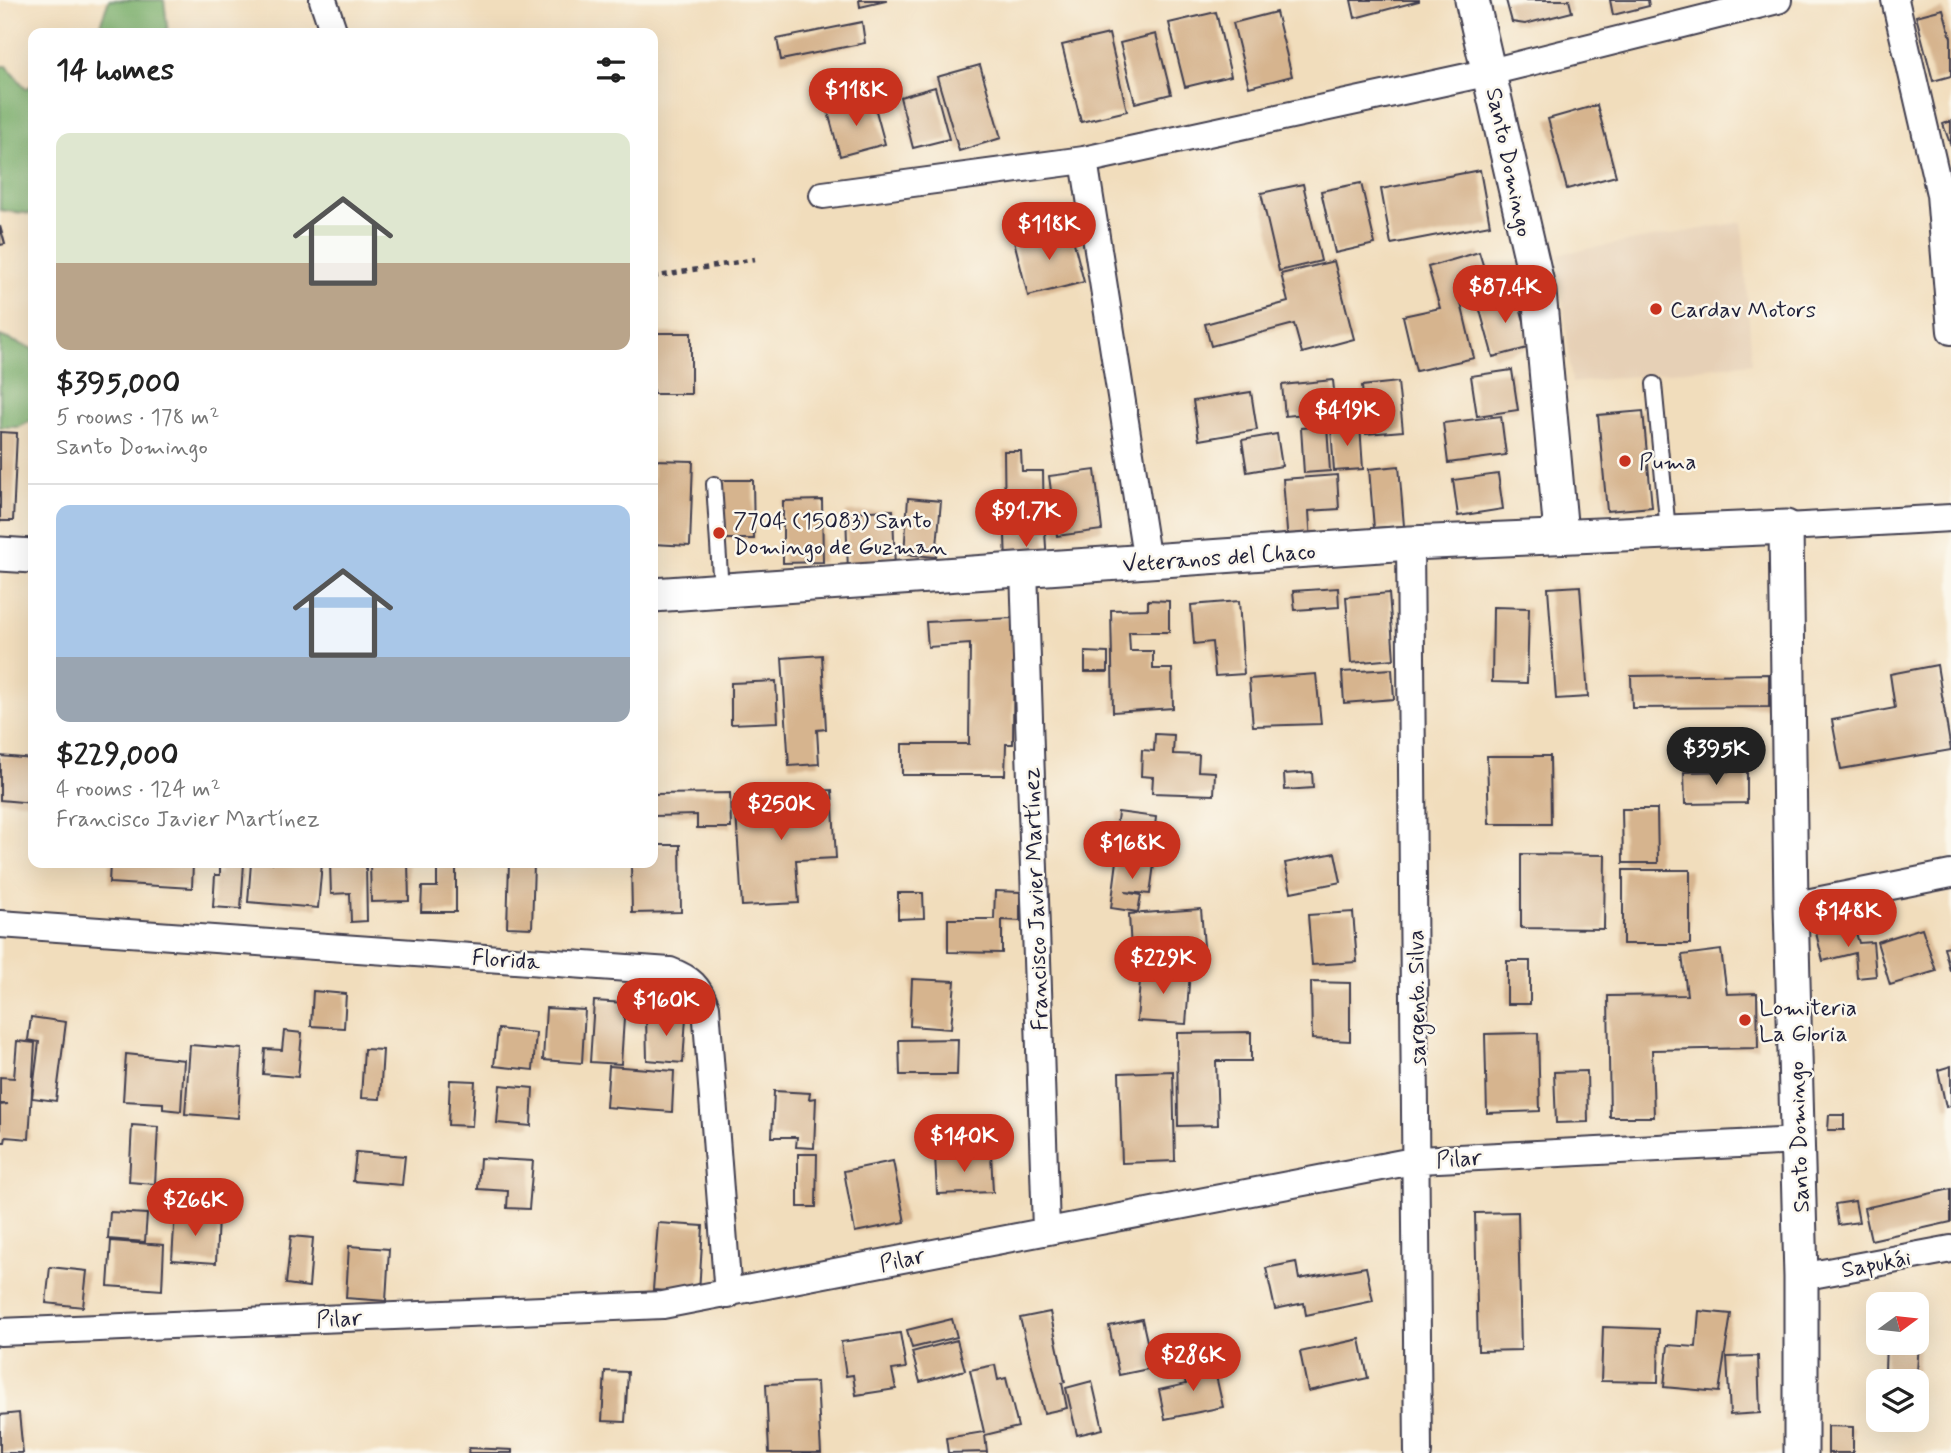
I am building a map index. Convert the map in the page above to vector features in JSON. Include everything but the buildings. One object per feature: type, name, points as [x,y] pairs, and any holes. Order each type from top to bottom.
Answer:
[{"type":"street","points":[[323,0],[332,28]]},
{"type":"street","name":"Santo Domingo","points":[[1472,0],[1539,292],[1561,534]]},
{"type":"street","points":[[822,195],[1084,160],[1490,72],[1778,0]]},
{"type":"street","points":[[1895,0],[1940,194],[1951,331]]},
{"type":"street","points":[[1084,160],[1147,562]]},
{"type":"street","points":[[1786,527],[1951,518]]},
{"type":"street","name":"Santo Domingo","points":[[1786,527],[1791,906],[1799,1142],[1801,1453]]},
{"type":"street","name":"Veteranos del Chaco","points":[[658,595],[1410,543],[1561,534],[1786,527]]},
{"type":"street","name":"sargento. Silva","points":[[1410,543],[1418,1160],[1418,1453]]},
{"type":"street","points":[[0,554],[28,556]]},
{"type":"street","name":"Francisco Javier Martínez","points":[[1024,569],[1046,1229]]},
{"type":"street","points":[[1791,906],[1951,874]]},
{"type":"street","name":"Florida","points":[[0,924],[670,971],[688,978],[699,987],[706,1007],[728,1295]]},
{"type":"street","name":"Pilar","points":[[0,1332],[663,1305],[728,1295],[1046,1229],[1418,1160],[1799,1142]]},
{"type":"street","name":"Sapukái","points":[[1801,1277],[1951,1249]]},
{"type":"lane","points":[[1654,384],[1668,531]]},
{"type":"lane","points":[[714,484],[722,592]]},
{"type":"path","points":[[658,276],[755,259]]},
{"type":"shaded area","name":"Cardav Motors","points":[[1742,222],[1752,363],[1572,383],[1558,254]]},
{"type":"green space","points":[[109,0],[164,0],[167,28],[99,28]]},
{"type":"green space","points":[[0,66],[7,66],[26,89],[28,88],[28,213],[0,210]]},
{"type":"green space","points":[[0,336],[28,347],[28,422],[19,427],[0,427]]},
{"type":"place","name":"Cardav Motors","points":[[1656,309]]},
{"type":"place","name":"Puma","points":[[1625,461]]},
{"type":"place","name":"7704 (15083) Santo Domingo de Guzman","points":[[719,533]]},
{"type":"place","name":"Lomiteria La Gloria","points":[[1745,1020]]}]
